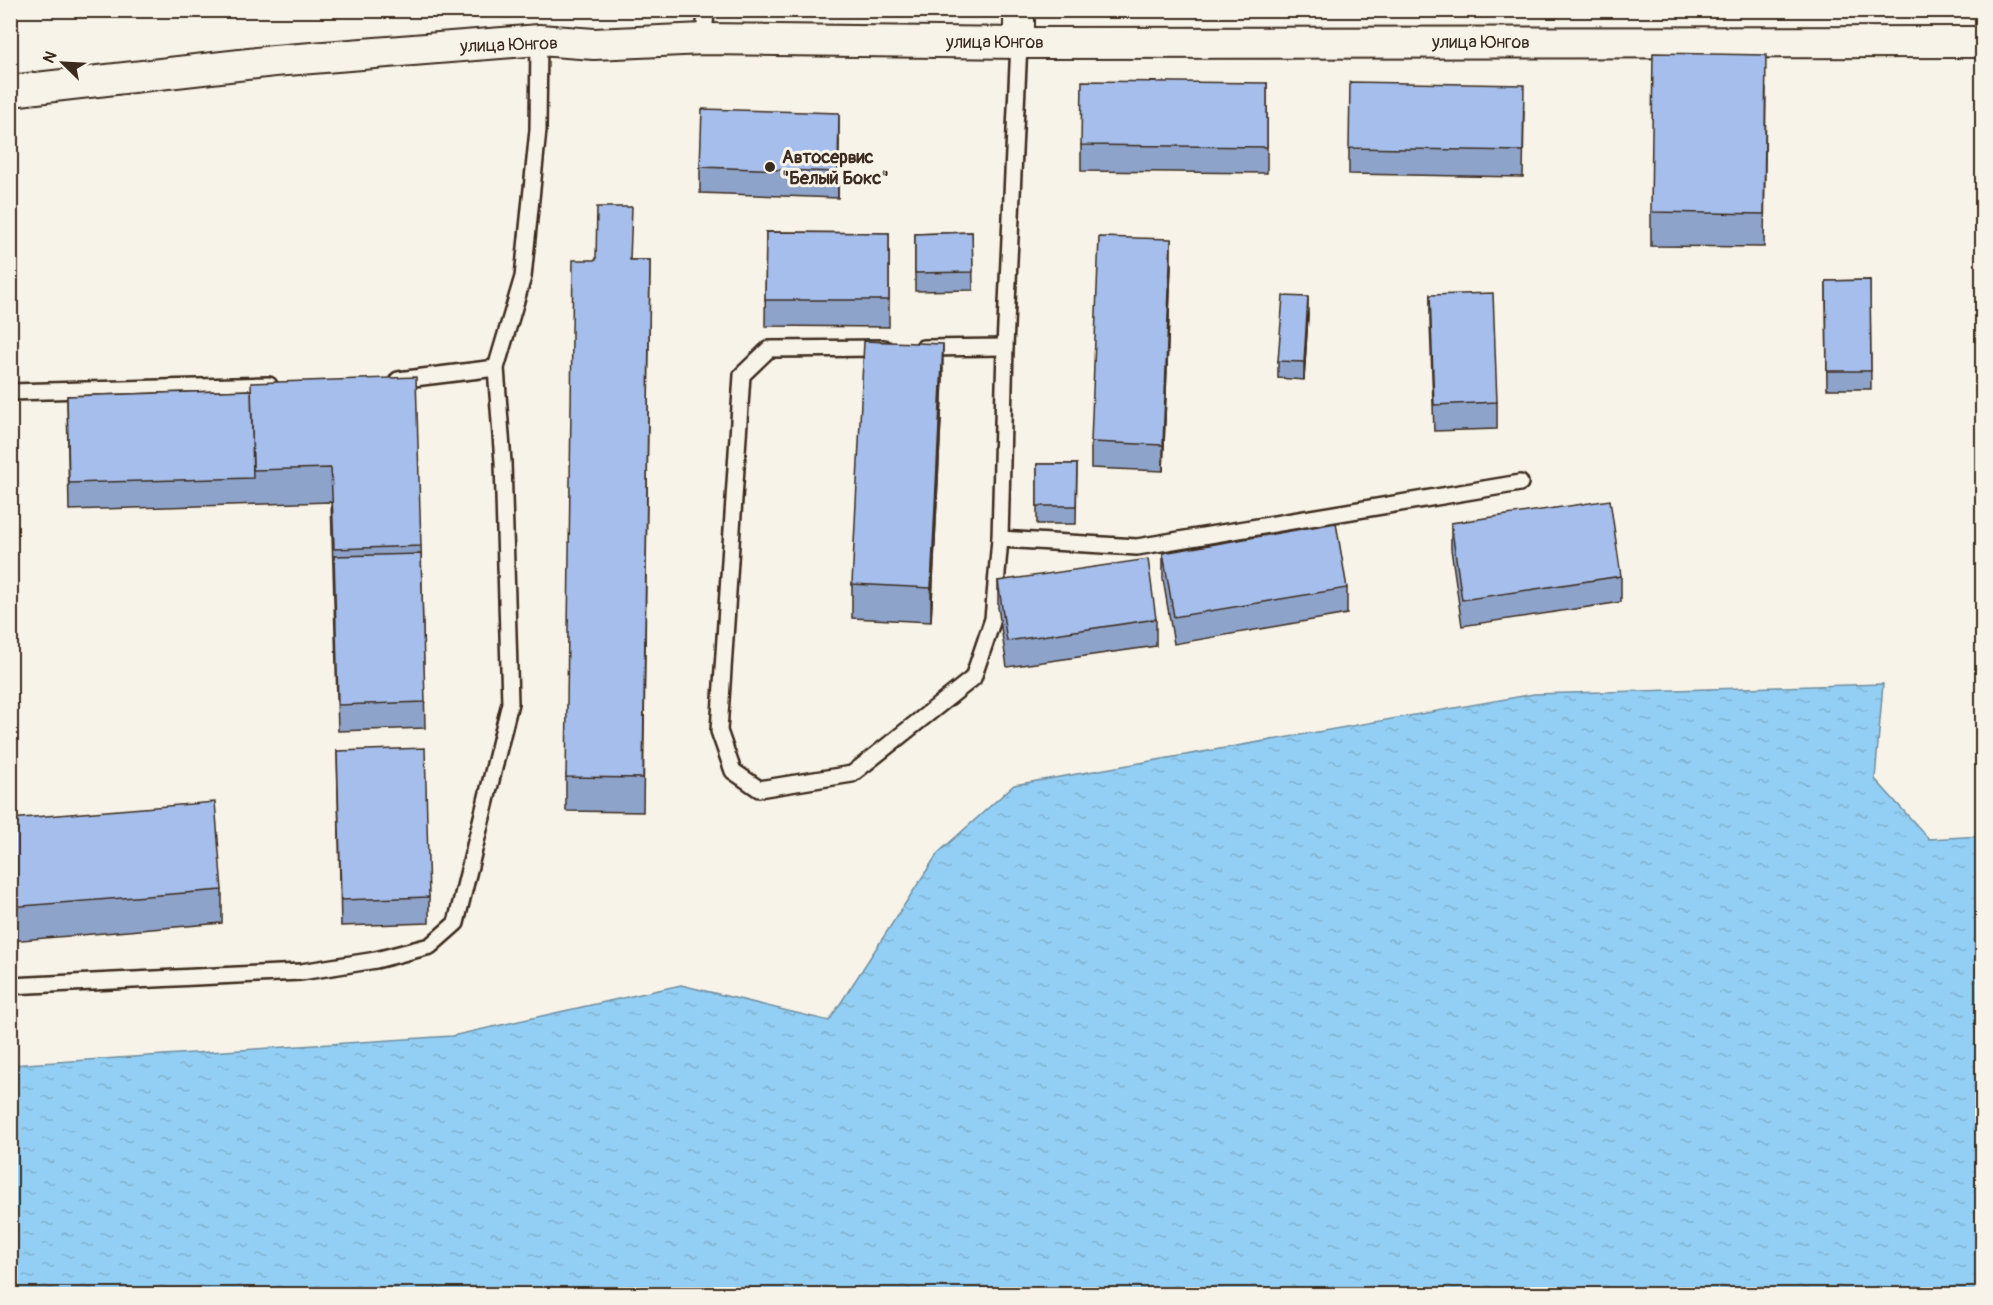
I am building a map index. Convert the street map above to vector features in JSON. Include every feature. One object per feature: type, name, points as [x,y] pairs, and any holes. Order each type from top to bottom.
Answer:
[{"type":"street","points":[[1019,10],[1019,43]]},
{"type":"street","name":"улица Юнгов","points":[[10,91],[274,61],[539,40],[594,45],[705,25],[1019,43],[1983,42]]},
{"type":"lane","points":[[10,987],[300,972],[376,960],[430,946],[456,923],[510,703],[502,462],[496,368],[523,277],[538,130],[539,40]]},
{"type":"lane","points":[[1005,347],[769,349],[742,375],[719,731],[733,771],[759,789],[852,774],[973,678],[993,619],[1000,539],[1005,347],[1019,43]]},
{"type":"lane","points":[[388,382],[496,368]]},
{"type":"lane","points":[[10,392],[283,384]]},
{"type":"lane","points":[[1000,539],[1137,547],[1520,483]]},
{"type":"water","points":[[1883,684],[1875,779],[1929,839],[1982,836],[1982,1294],[11,1294],[11,1065],[452,1036],[681,985],[829,1021],[938,853],[1014,785],[1534,694]]},
{"type":"building","points":[[1653,53],[1766,55],[1764,214],[1651,212]]},
{"type":"building","points":[[1082,81],[1267,83],[1267,147],[1081,145]]},
{"type":"building","points":[[1350,82],[1524,85],[1523,151],[1349,148]]},
{"type":"building","points":[[702,109],[839,113],[838,172],[700,167]]},
{"type":"building","points":[[597,207],[632,207],[630,260],[650,260],[643,778],[566,777],[573,260],[596,260]]},
{"type":"building","points":[[766,232],[889,233],[889,300],[765,300]]},
{"type":"building","points":[[972,232],[973,272],[915,273],[915,234]]},
{"type":"building","points":[[1099,237],[1171,239],[1163,445],[1091,442]]},
{"type":"building","points":[[1870,280],[1871,371],[1827,371],[1826,281]]},
{"type":"building","points":[[1493,293],[1497,402],[1434,405],[1430,295]]},
{"type":"building","points":[[1283,296],[1308,297],[1304,362],[1278,361]]},
{"type":"building","points":[[864,341],[943,344],[931,588],[852,584]]},
{"type":"building","points":[[416,377],[421,546],[334,549],[331,468],[253,470],[251,383]]},
{"type":"building","points":[[251,390],[253,478],[69,483],[67,396]]},
{"type":"building","points":[[1037,464],[1077,464],[1076,506],[1037,506]]},
{"type":"building","points":[[1610,500],[1621,576],[1462,600],[1451,523]]},
{"type":"building","points":[[1336,523],[1347,588],[1174,617],[1163,553]]},
{"type":"building","points":[[421,554],[425,702],[338,705],[334,556]]},
{"type":"building","points":[[1148,559],[1156,619],[1007,641],[998,581]]},
{"type":"building","points":[[425,748],[429,897],[341,900],[337,751]]},
{"type":"building","points":[[215,802],[222,890],[10,907],[10,819]]},
{"type":"place","name":"Автосервис \"Белый Бокс\"","points":[[770,167]]}]
